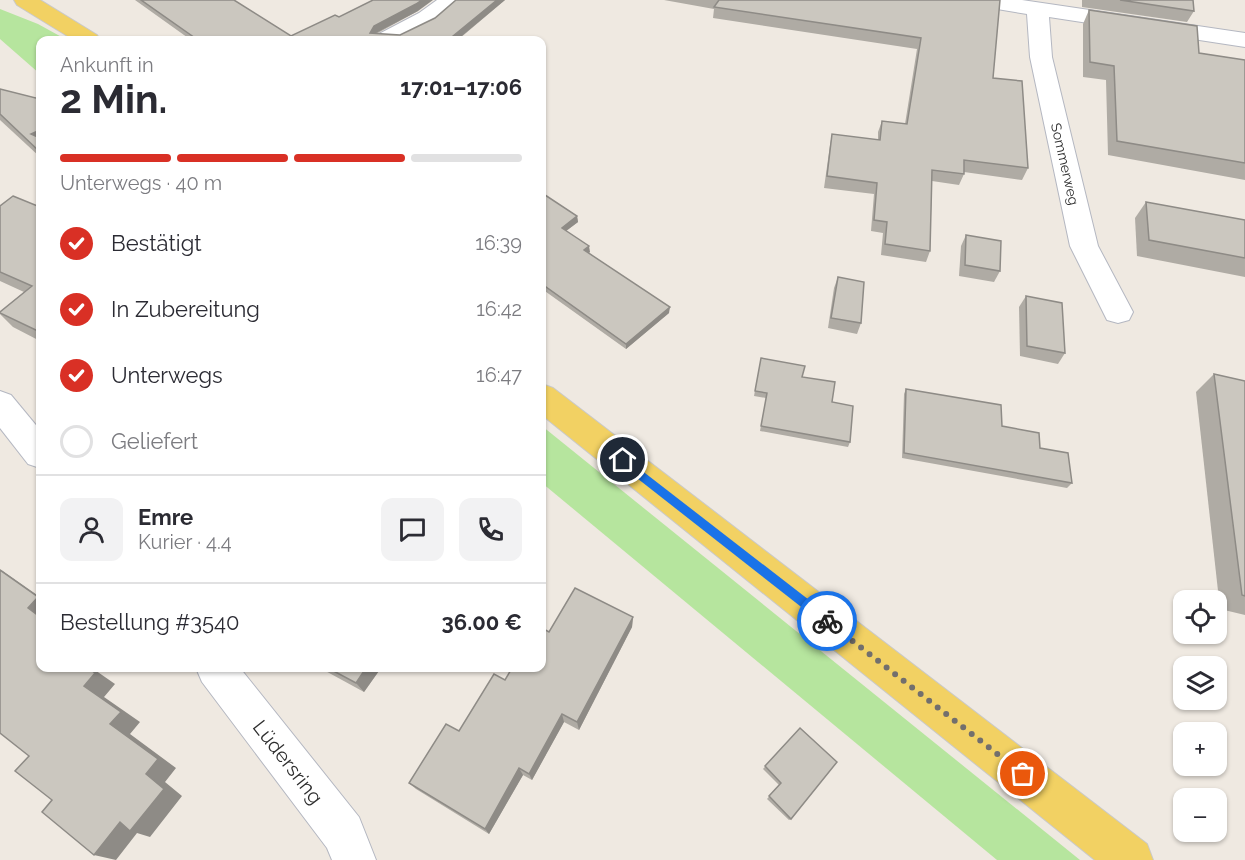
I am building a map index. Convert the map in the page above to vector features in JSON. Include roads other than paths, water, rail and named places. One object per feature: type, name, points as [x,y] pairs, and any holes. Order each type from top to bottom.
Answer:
[{"type":"main road","points":[[25,0],[83,36]]},
{"type":"main road","points":[[546,400],[1131,860]]},
{"type":"street","points":[[393,36],[427,18],[451,0]]},
{"type":"street","points":[[979,0],[1245,40]]},
{"type":"street","name":"Sommerweg","points":[[1038,9],[1041,57],[1084,246],[1118,312]]},
{"type":"street","points":[[0,404],[36,449]]},
{"type":"street","name":"Lüdersring","points":[[219,672],[343,834],[354,860]]}]
